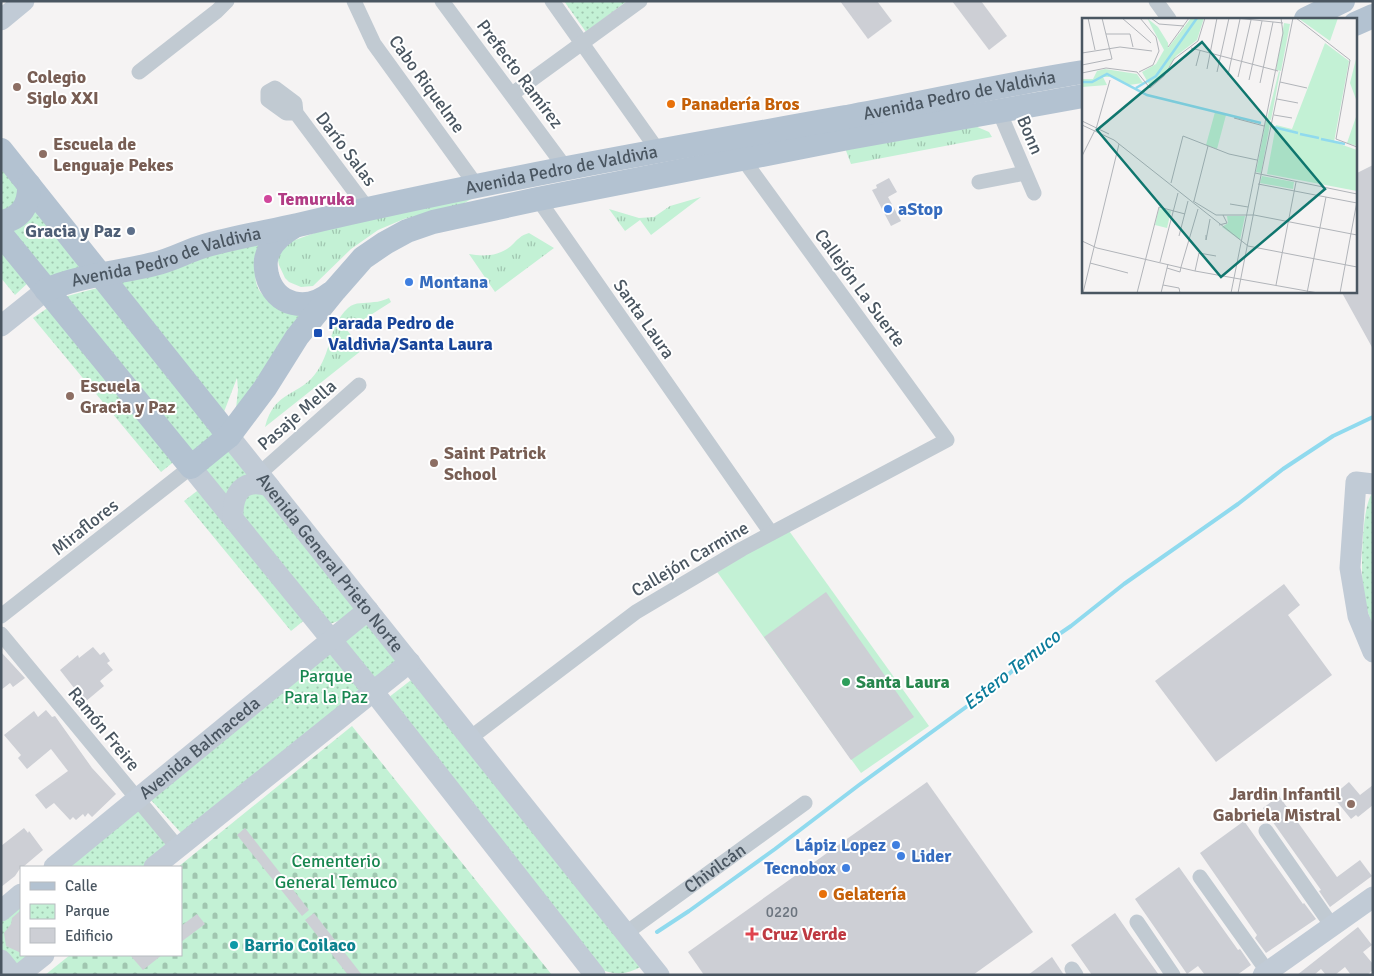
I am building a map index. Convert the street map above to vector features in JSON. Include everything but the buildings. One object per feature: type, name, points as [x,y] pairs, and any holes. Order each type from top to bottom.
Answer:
[{"type":"main road","points":[[1,20],[24,1]]},
{"type":"main road","points":[[1308,18],[1343,1]]},
{"type":"main road","points":[[1356,24],[1373,16]]},
{"type":"main road","name":"Avenida Pedro de Valdivia","points":[[46,290],[71,280],[101,276],[168,260],[230,238],[295,226],[367,208],[476,185],[567,170],[860,115],[993,87],[1082,72]]},
{"type":"main road","name":"Avenida Pedro de Valdivia","points":[[191,467],[229,436],[265,388],[297,337],[363,258],[407,231],[433,222],[538,199],[743,158],[1082,96]]},
{"type":"main road","name":"Avenida General Prieto Norte","points":[[1,150],[626,933],[649,971]]},
{"type":"main road","points":[[643,178],[653,169],[659,152]]},
{"type":"main road","points":[[1,222],[14,218],[25,208],[28,201],[29,185]]},
{"type":"main road","points":[[295,226],[283,234],[272,246],[266,259],[265,267],[273,290],[287,302],[303,305],[324,299],[335,290]]},
{"type":"main road","points":[[1,234],[373,691],[597,972]]},
{"type":"main road","points":[[1,326],[46,290]]},
{"type":"main road","points":[[233,519],[232,505],[234,497],[242,488],[249,484],[260,483],[264,480]]},
{"type":"main road","points":[[1364,483],[1350,568],[1358,616],[1373,652]]},
{"type":"main road","name":"Avenida Balmaceda","points":[[55,866],[368,610]]},
{"type":"main road","points":[[155,866],[410,662]]},
{"type":"main road","points":[[1,911],[20,895]]},
{"type":"main road","points":[[1267,974],[1373,897]]},
{"type":"main road","points":[[19,975],[43,956]]},
{"type":"main road","points":[[1,960],[13,975]]},
{"type":"street","points":[[139,72],[218,11],[227,1]]},
{"type":"street","name":"Cabo Riquelme","points":[[354,1],[374,44],[476,185]]},
{"type":"street","name":"Prefecto Ramírez","points":[[442,1],[567,170]]},
{"type":"street","points":[[552,1],[659,152]]},
{"type":"street","points":[[512,94],[640,1]]},
{"type":"street","points":[[1156,1],[1168,18]]},
{"type":"street","name":"Bonn","points":[[999,111],[1034,194]]},
{"type":"street","name":"Darío Salas","points":[[296,113],[367,208]]},
{"type":"street","name":"Callejón La Suerte","points":[[743,158],[947,440]]},
{"type":"street","name":"Bonn","points":[[979,182],[1025,173]]},
{"type":"street","name":"Santa Laura","points":[[538,199],[771,533]]},
{"type":"street","name":"Pasaje Mella","points":[[264,480],[359,385]]},
{"type":"street","name":"Callejón Carmine","points":[[470,738],[636,612],[771,533],[947,440]]},
{"type":"street","name":"Miraflores","points":[[1,616],[191,467]]},
{"type":"street","name":"Ramón Freire","points":[[1,634],[178,848]]},
{"type":"street","name":"Chivilcán","points":[[626,933],[805,802]]},
{"type":"street","points":[[1266,832],[1332,926]]},
{"type":"street","points":[[1200,877],[1267,974]]},
{"type":"street","points":[[1137,922],[1173,975]]},
{"type":"green space","points":[[564,1],[627,1],[586,32]]},
{"type":"green space","points":[[975,126],[989,132],[992,137],[851,164],[845,148]]},
{"type":"green space","points":[[1,166],[84,268],[45,279],[1,224]]},
{"type":"green space","points":[[487,190],[461,205],[404,219],[378,230],[351,249],[313,286],[301,287],[289,282],[279,265],[278,260],[284,244],[334,226]]},
{"type":"green space","points":[[701,197],[651,235],[640,220],[625,231],[609,209],[639,218],[654,217],[670,206]]},
{"type":"green space","points":[[529,233],[554,248],[495,292],[469,254],[486,255],[497,253],[507,249],[521,236]]},
{"type":"green space","points":[[266,235],[257,260],[255,277],[261,293],[272,301],[305,312],[235,418],[238,390],[237,378],[222,417],[111,278]]},
{"type":"green space","points":[[1,244],[31,280],[15,295],[1,278]]},
{"type":"green space","points":[[101,287],[218,433],[188,457],[60,298]]},
{"type":"green space","points":[[389,298],[391,302],[347,330],[362,350],[265,427],[269,415],[281,399],[304,385],[318,370],[326,354],[333,330],[348,308],[357,304],[378,302]]},
{"type":"green space","points":[[49,307],[176,460],[161,472],[33,318]]},
{"type":"green space","points":[[229,446],[355,607],[341,620],[324,626],[198,470]]},
{"type":"green space","points":[[201,488],[307,618],[291,631],[184,501]]},
{"type":"green space","points":[[1373,492],[1373,626],[1364,596],[1362,570],[1364,525],[1369,499]]},
{"type":"green space","name":"Santa Laura","points":[[787,528],[929,726],[861,773],[715,569]]},
{"type":"green space","points":[[369,619],[401,660],[370,684],[338,644]]},
{"type":"green space","name":"Parque Para la Paz","points":[[330,647],[366,690],[183,835],[150,799]]},
{"type":"green space","points":[[415,677],[642,966],[626,973],[615,973],[598,968],[384,701]]},
{"type":"green space","name":"Cementerio General Temuco","points":[[352,726],[552,975],[45,975],[69,956],[182,956],[182,866],[179,866]]},
{"type":"green space","points":[[134,805],[173,850],[152,866],[58,866]]},
{"type":"green space","points":[[20,898],[20,956],[38,956],[15,973],[1,957],[1,913]]},
{"type":"waterway","name":"Estero Temuco","points":[[657,932],[775,849],[999,683],[1033,652],[1071,626],[1124,584],[1238,504],[1283,469],[1333,436],[1373,417]]},
{"type":"place","name":"Colegio Siglo XXI","points":[[17,87]]},
{"type":"place","name":"Panadería Bros","points":[[671,104]]},
{"type":"place","name":"Escuela de Lenguaje Pekes","points":[[43,154]]},
{"type":"place","name":"Temuruka","points":[[268,199]]},
{"type":"place","name":"aStop","points":[[888,209]]},
{"type":"place","name":"Gracia y Paz","points":[[131,231]]},
{"type":"place","name":"Montana","points":[[409,282]]},
{"type":"place","name":"Parada Pedro de Valdivia/Santa Laura","points":[[318,333]]},
{"type":"place","name":"Escuela Gracia y Paz","points":[[70,396]]},
{"type":"place","name":"Saint Patrick School","points":[[434,463]]},
{"type":"place","name":"Santa Laura","points":[[846,682]]},
{"type":"place","name":"Jardin Infantil Gabriela Mistral","points":[[1351,804]]},
{"type":"place","name":"Lápiz Lopez","points":[[896,845]]},
{"type":"place","name":"Lider","points":[[901,856]]},
{"type":"place","name":"Tecnobox","points":[[846,868]]},
{"type":"place","name":"Gelatería","points":[[823,894]]},
{"type":"place","name":"Cruz Verde","points":[[752,934]]},
{"type":"place","name":"Barrio Coilaco","points":[[234,945]]}]
